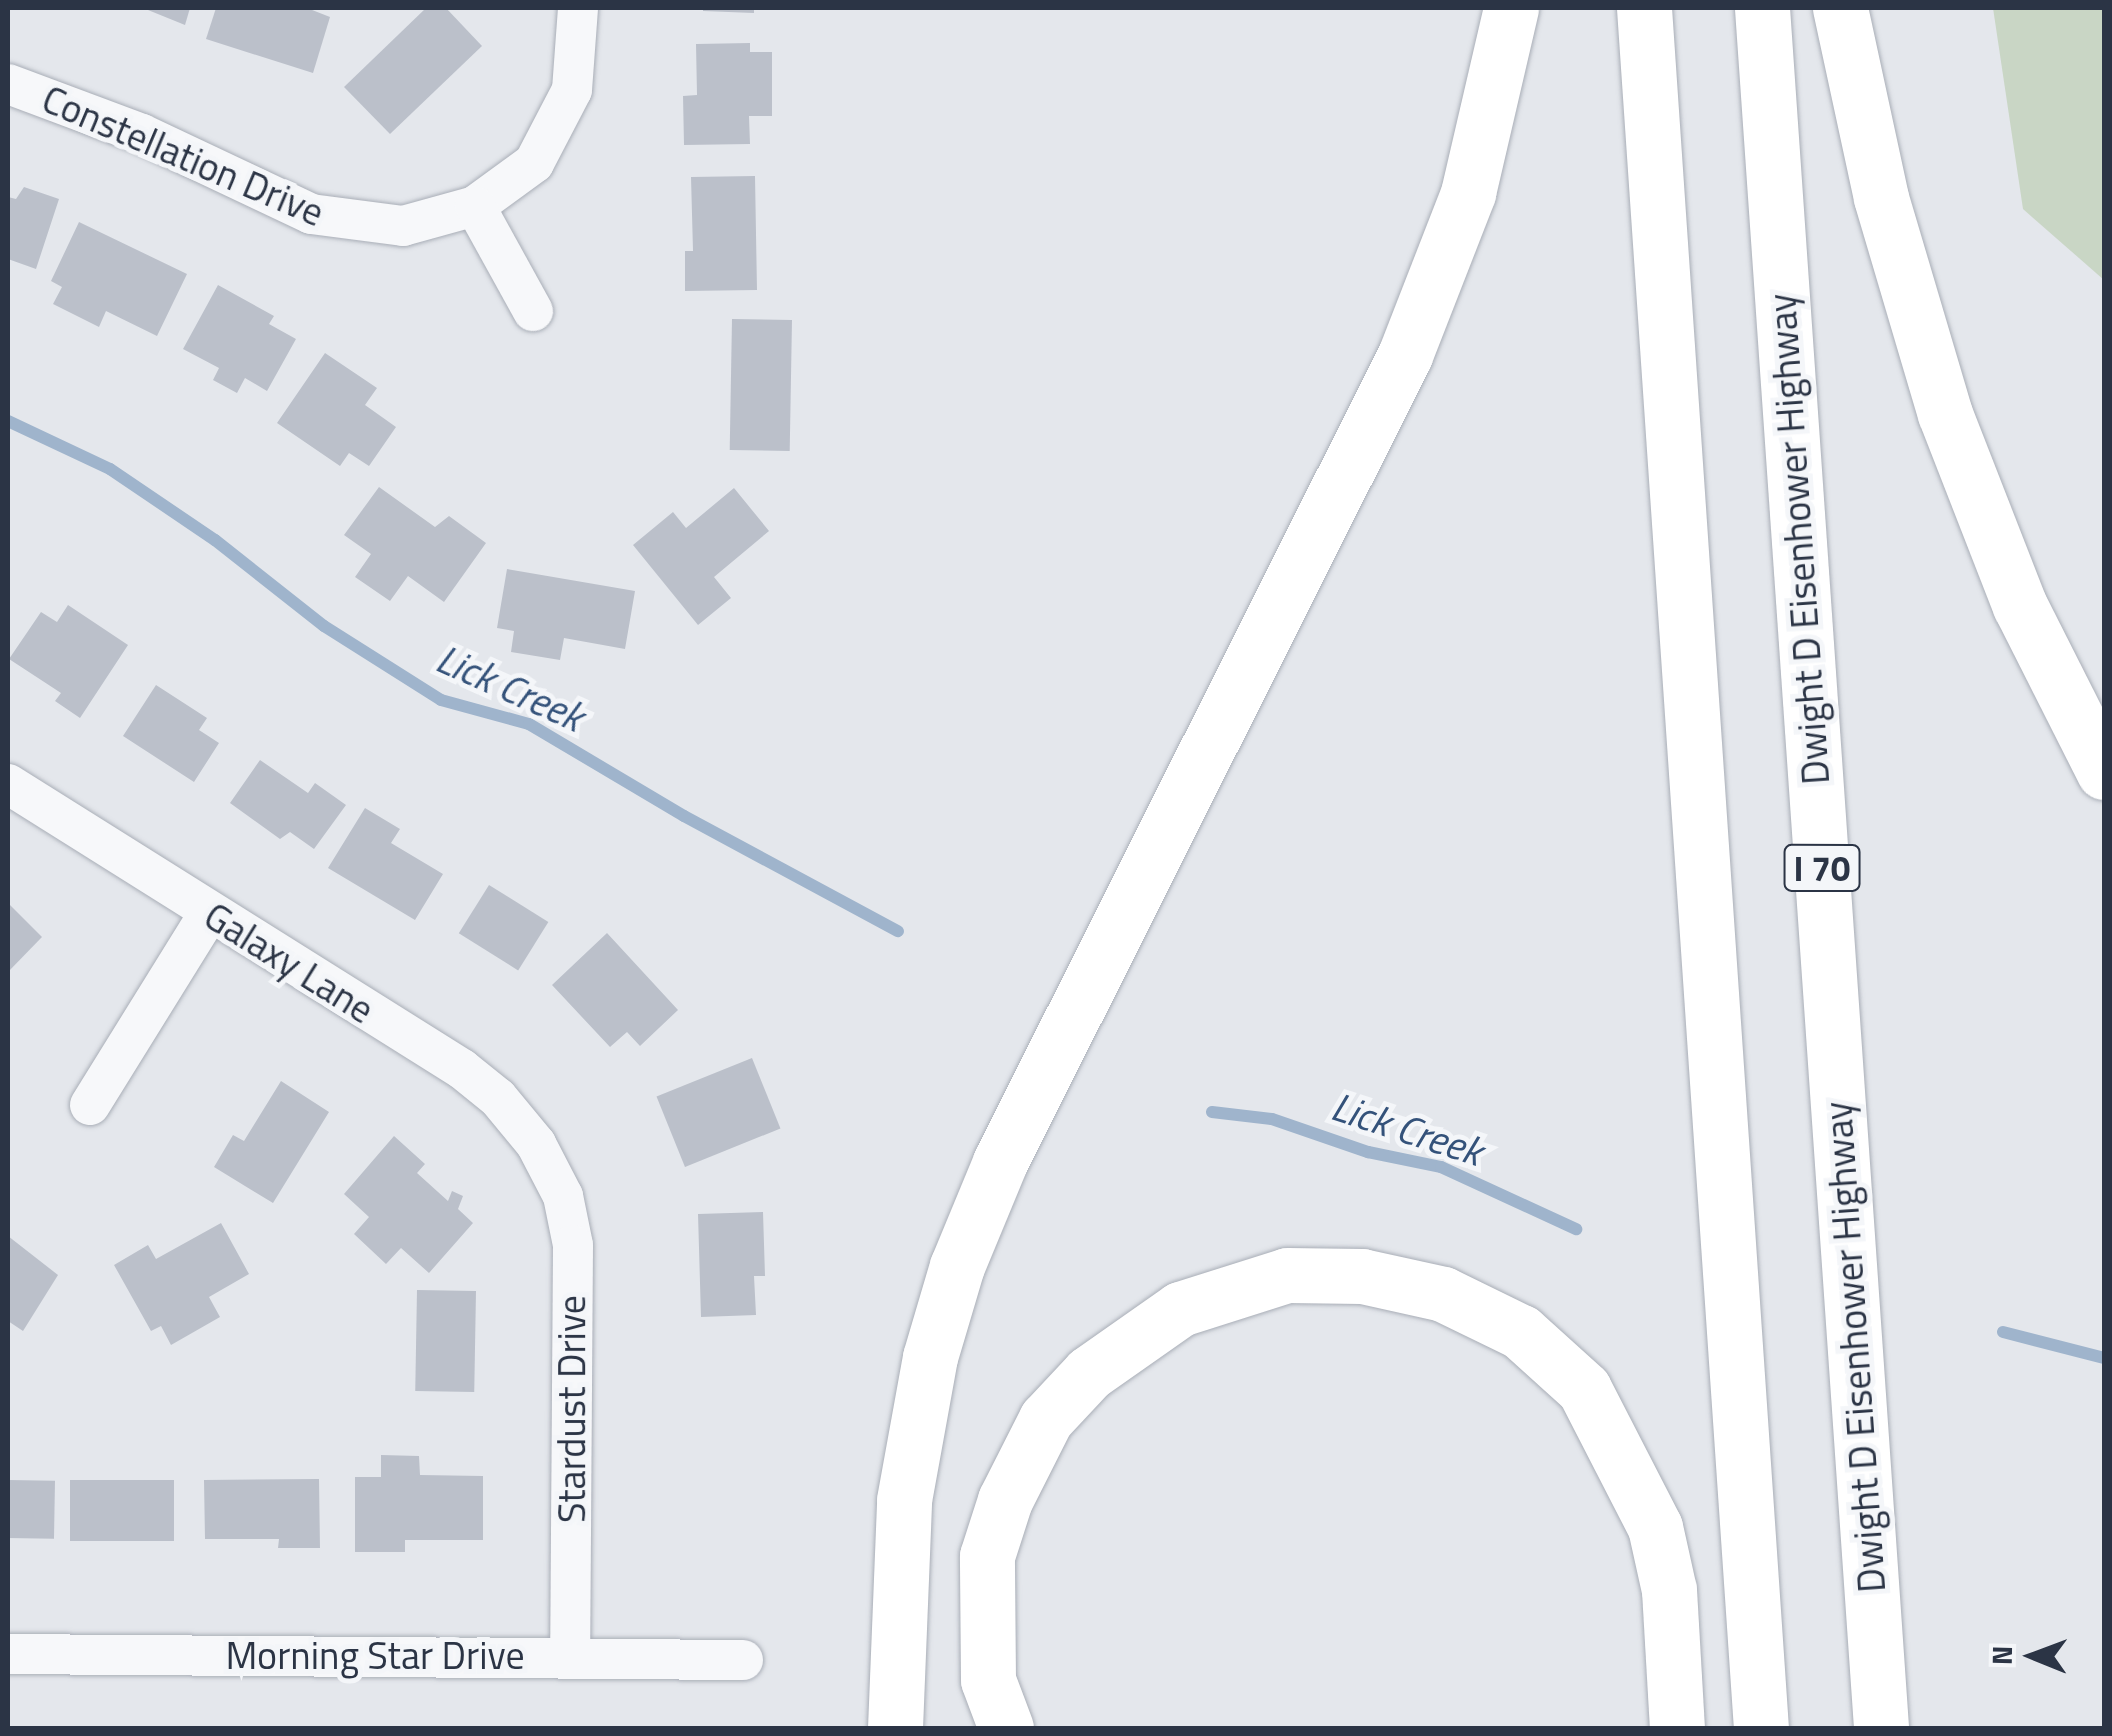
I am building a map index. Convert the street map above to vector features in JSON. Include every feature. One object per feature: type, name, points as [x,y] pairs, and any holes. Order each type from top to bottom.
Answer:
[{"type":"highway","points":[[894,1725],[904,1500],[930,1357],[957,1266],[1017,1127],[1405,355],[1477,164],[1511,8]]},
{"type":"highway","points":[[1644,8],[1762,1728]]},
{"type":"highway","name":"Dwight D Eisenhower Highway","points":[[1762,8],[1881,1728]]},
{"type":"highway","points":[[1840,8],[1890,234],[1946,414],[2020,606],[2104,772]]},
{"type":"highway","points":[[1006,1728],[988,1680],[988,1556],[1005,1500],[1046,1419],[1089,1373],[1180,1309],[1287,1274],[1362,1276],[1443,1294],[1521,1332],[1584,1389],[1655,1527],[1669,1590],[1677,1728]]},
{"type":"street","points":[[533,311],[475,206],[522,176],[556,129],[576,76],[578,8]]},
{"type":"street","name":"Constellation Drive","points":[[8,84],[142,134],[311,214],[366,226],[419,223],[475,206]]},
{"type":"street","name":"Galaxy Lane","points":[[8,784],[474,1078],[517,1118],[549,1165]]},
{"type":"street","points":[[90,1105],[209,913]]},
{"type":"street","name":"Stardust Drive","points":[[549,1165],[573,1245],[570,1657]]},
{"type":"street","name":"Morning Star Drive","points":[[8,1654],[743,1660]]},
{"type":"green space","points":[[1993,8],[2104,8],[2104,280],[2023,209]]},
{"type":"building","points":[[143,8],[190,8],[185,25]]},
{"type":"building","points":[[216,8],[307,8],[330,17],[313,73],[206,39]]},
{"type":"building","points":[[426,8],[446,8],[482,46],[390,134],[344,87]]},
{"type":"building","points":[[754,8],[754,13],[703,11]]},
{"type":"building","points":[[750,43],[750,52],[772,52],[772,116],[749,116],[750,144],[684,145],[683,96],[697,95],[696,44]]},
{"type":"building","points":[[755,176],[757,290],[685,291],[685,251],[693,251],[691,177]]},
{"type":"building","points":[[24,187],[59,199],[36,269],[8,259],[8,197],[16,199]]},
{"type":"building","points":[[79,222],[187,274],[157,336],[106,311],[99,327],[53,304],[62,287],[51,281]]},
{"type":"building","points":[[218,285],[274,316],[269,324],[296,339],[267,391],[245,378],[237,393],[213,380],[219,368],[183,349]]},
{"type":"building","points":[[732,319],[792,320],[790,451],[730,450]]},
{"type":"building","points":[[325,353],[377,388],[365,405],[396,427],[369,466],[349,453],[340,466],[277,423]]},
{"type":"building","points":[[379,487],[435,527],[449,516],[486,543],[444,602],[408,576],[390,601],[355,577],[371,554],[344,535]]},
{"type":"building","points":[[734,488],[769,531],[714,577],[731,598],[698,625],[633,545],[673,512],[686,528]]},
{"type":"building","points":[[507,569],[635,591],[625,649],[564,638],[560,660],[511,652],[514,631],[497,628]]},
{"type":"building","points":[[68,605],[128,645],[80,718],[55,701],[61,693],[9,659],[41,612],[57,622]]},
{"type":"building","points":[[156,685],[207,718],[199,730],[219,743],[194,782],[123,736]]},
{"type":"building","points":[[260,760],[308,793],[315,783],[346,805],[314,849],[290,832],[280,839],[230,803]]},
{"type":"building","points":[[365,808],[400,829],[391,843],[443,874],[415,920],[328,868]]},
{"type":"building","points":[[489,885],[548,922],[518,970],[459,933]]},
{"type":"building","points":[[8,903],[42,937],[8,972]]},
{"type":"building","points":[[607,933],[678,1010],[640,1046],[627,1032],[610,1047],[552,985]]},
{"type":"building","points":[[752,1058],[780,1128],[685,1167],[657,1097]]},
{"type":"building","points":[[281,1081],[329,1112],[273,1203],[214,1167],[233,1135],[244,1141]]},
{"type":"building","points":[[394,1136],[425,1164],[417,1173],[448,1201],[452,1191],[463,1196],[458,1209],[473,1223],[429,1273],[401,1248],[386,1264],[354,1234],[369,1217],[344,1194]]},
{"type":"building","points":[[763,1212],[765,1276],[754,1276],[756,1315],[701,1317],[698,1214]]},
{"type":"building","points":[[221,1223],[249,1274],[209,1297],[220,1317],[171,1345],[161,1326],[151,1331],[114,1265],[148,1245],[156,1259]]},
{"type":"building","points":[[8,1236],[58,1275],[23,1331],[8,1321]]},
{"type":"building","points":[[417,1290],[476,1291],[474,1392],[415,1391]]},
{"type":"building","points":[[381,1455],[419,1456],[420,1475],[483,1476],[483,1540],[405,1540],[405,1552],[355,1552],[355,1477],[381,1477]]},
{"type":"building","points":[[319,1479],[320,1548],[278,1548],[279,1539],[205,1539],[204,1480]]},
{"type":"building","points":[[8,1480],[55,1481],[54,1539],[8,1538]]},
{"type":"building","points":[[70,1480],[174,1480],[174,1541],[70,1541]]},
{"type":"waterway","name":"Lick Creek","points":[[8,421],[110,469],[215,540],[324,626],[441,700],[529,724],[684,816],[898,931]]},
{"type":"waterway","name":"Lick Creek","points":[[1212,1112],[1272,1119],[1368,1152],[1441,1167],[1576,1229]]},
{"type":"waterway","name":"Lick Creek","points":[[2003,1332],[2104,1358]]}]
